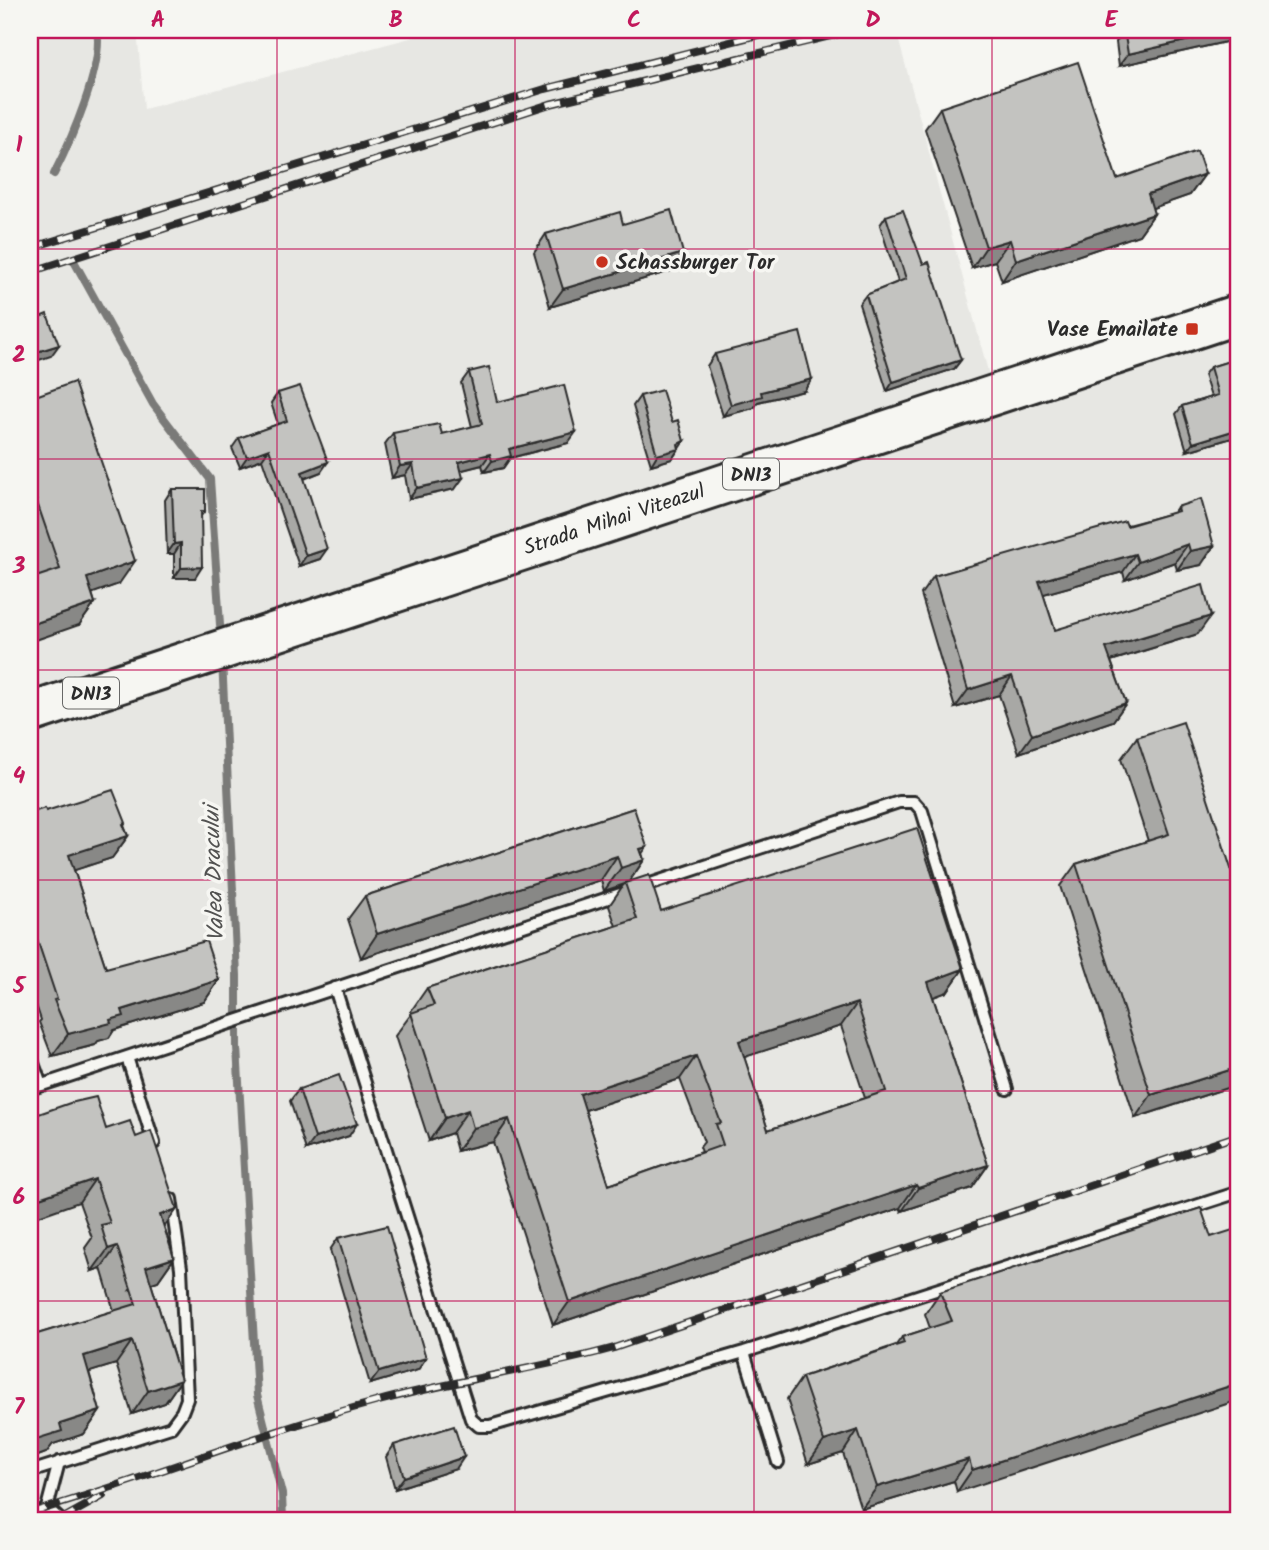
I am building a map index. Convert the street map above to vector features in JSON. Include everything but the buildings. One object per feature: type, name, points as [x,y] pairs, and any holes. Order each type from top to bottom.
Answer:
[{"type":"highway","name":"Strada Mihai Viteazul","points":[[30,713],[1239,314]]},
{"type":"lane","points":[[30,1055],[35,1087],[899,802],[914,802],[922,811],[1007,1089]]},
{"type":"lane","points":[[335,988],[471,1419],[479,1426],[490,1426],[744,1352],[1239,1192]]},
{"type":"lane","points":[[127,1057],[156,1150]]},
{"type":"lane","points":[[30,1472],[171,1427],[183,1412],[187,1399],[181,1268],[168,1189]]},
{"type":"lane","points":[[744,1352],[778,1462]]},
{"type":"lane","points":[[32,1520],[47,1508],[59,1462]]},
{"type":"lane","points":[[47,1508],[60,1520]]},
{"type":"shaded area","points":[[30,30],[137,30],[144,109],[440,30],[896,30],[999,412],[1239,332],[1239,1520],[30,1520]]},
{"type":"waterway","name":"Valea Dracului","points":[[54,174],[77,123],[91,82],[96,63],[97,30]]},
{"type":"waterway","name":"Valea Dracului","points":[[75,263],[153,404],[210,479],[221,639]]},
{"type":"waterway","name":"Valea Dracului","points":[[222,659],[237,975],[237,1047],[257,1395],[282,1494],[283,1520]]},
{"type":"railway","points":[[30,248],[545,89],[777,30]]},
{"type":"railway","points":[[30,272],[550,104],[855,30]]},
{"type":"railway","points":[[30,1513],[331,1414],[405,1394],[614,1348],[1239,1135]]},
{"type":"railway","points":[[60,1520],[103,1496]]},
{"type":"place","name":"Schassburger Tor","points":[[602,262]]},
{"type":"place","name":"Vase Emailate","points":[[1192,329]]}]
